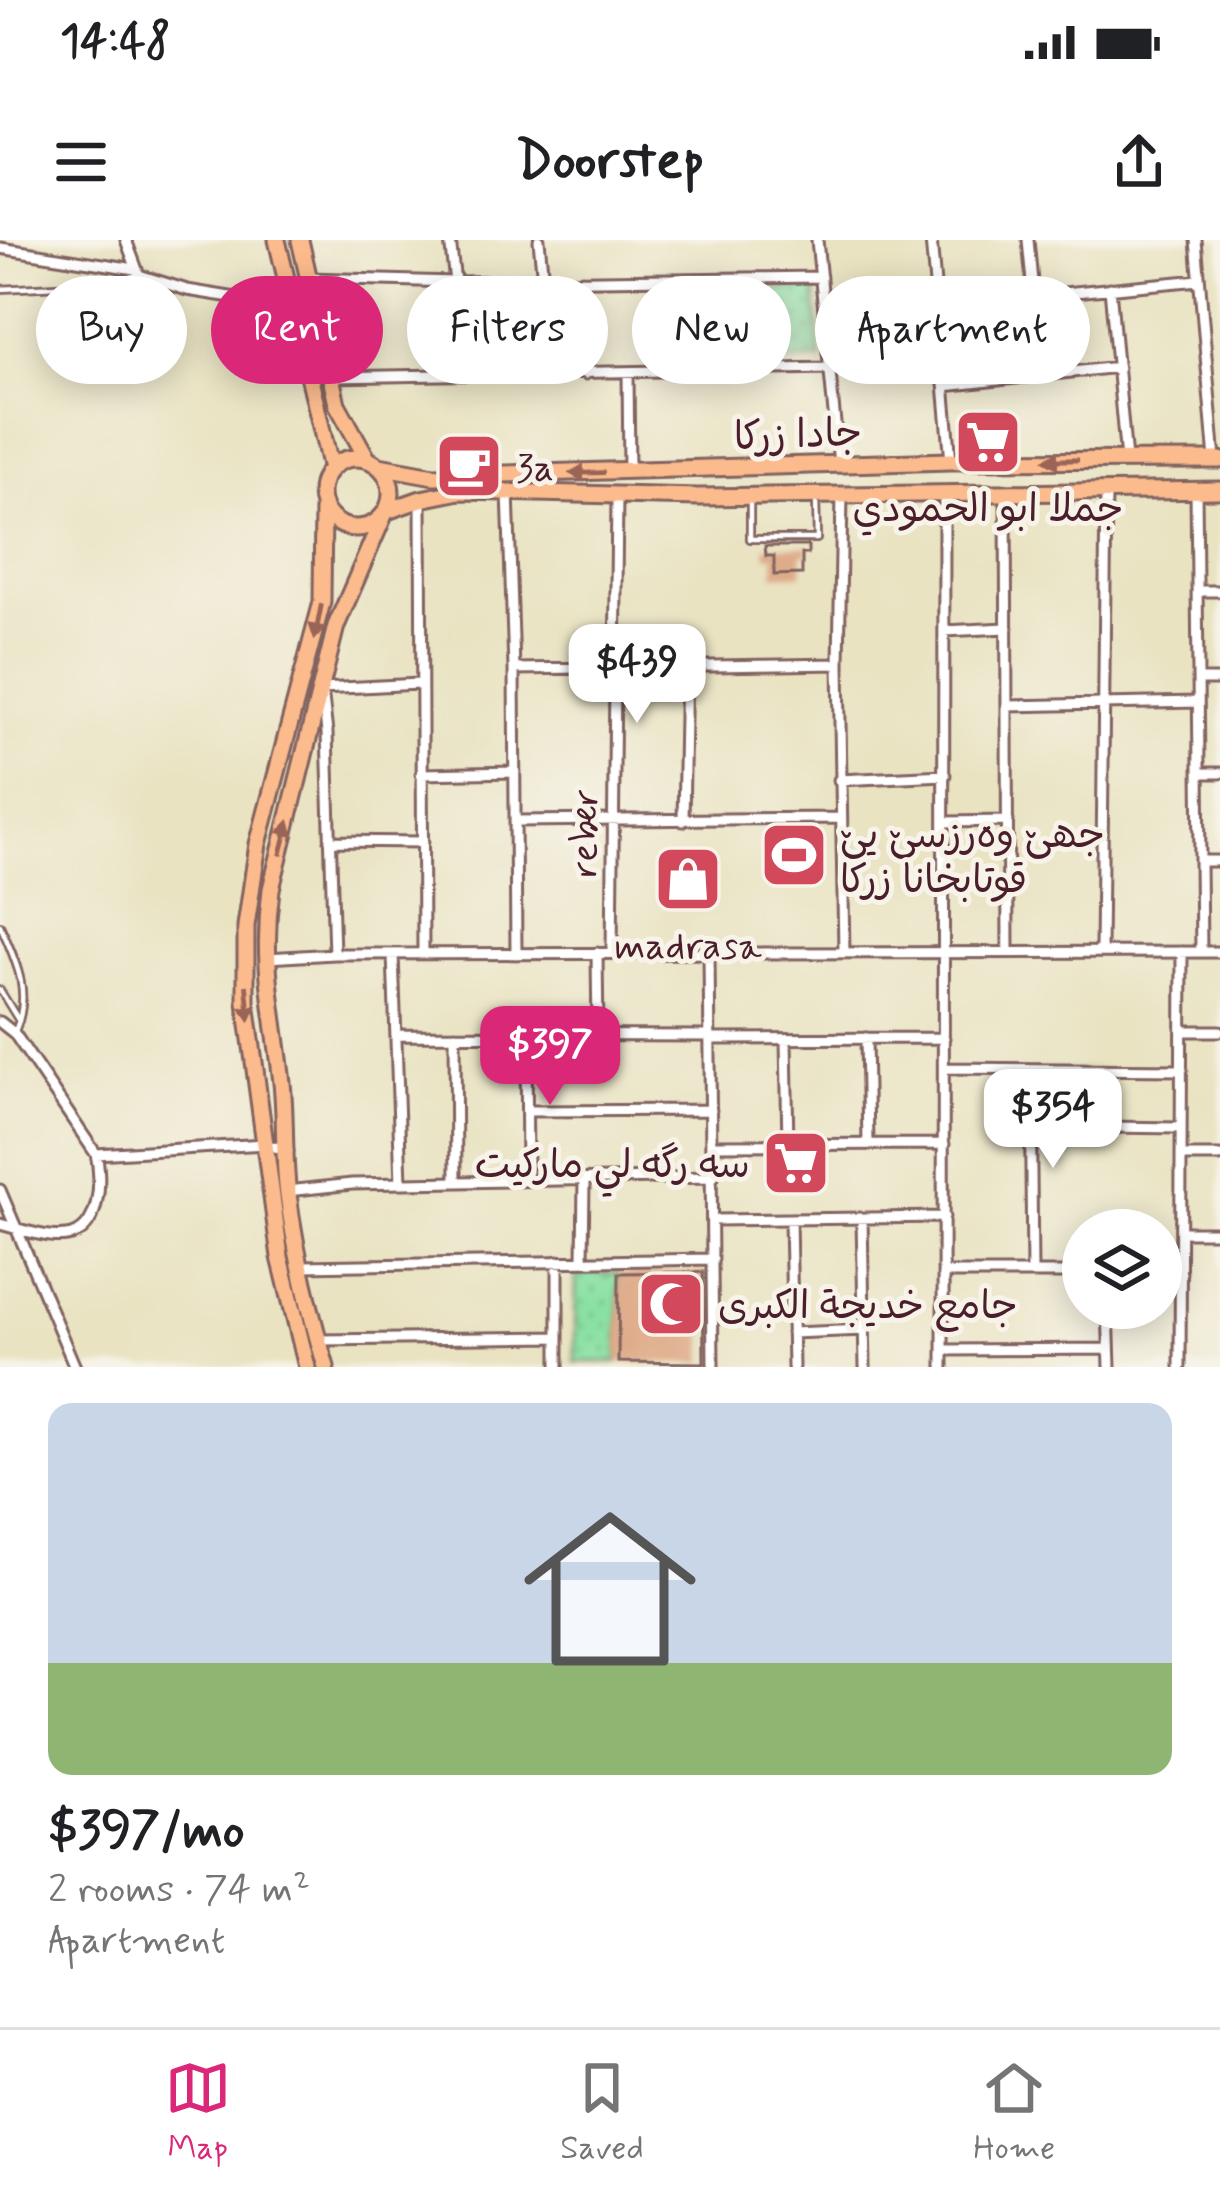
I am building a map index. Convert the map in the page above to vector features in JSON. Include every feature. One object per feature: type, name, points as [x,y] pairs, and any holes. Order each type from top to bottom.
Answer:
[{"type":"main road","points":[[277,240],[285,276]]},
{"type":"main road","points":[[300,240],[308,276]]},
{"type":"main road","points":[[310,384],[331,469]]},
{"type":"main road","points":[[326,1367],[287,1191],[282,1078],[269,1006],[267,958],[271,889],[344,604],[385,513],[391,487],[343,418],[333,384]]},
{"type":"main road","points":[[307,1367],[280,1258],[246,1002],[249,882],[322,602],[322,484],[331,469],[347,459],[374,463]]},
{"type":"main road","name":"جادا زرکا","points":[[374,463],[434,476],[951,461],[1218,460]]},
{"type":"main road","points":[[697,469],[698,497]]},
{"type":"main road","name":"جادا زرکا","points":[[385,513],[460,491],[698,497],[1220,490]]},
{"type":"main road","points":[[323,506],[332,519],[355,529],[371,525],[385,513]]},
{"type":"street","points":[[126,240],[137,272]]},
{"type":"street","points":[[450,240],[454,276]]},
{"type":"street","points":[[539,240],[543,276]]},
{"type":"street","points":[[817,240],[821,276]]},
{"type":"street","points":[[931,240],[951,461]]},
{"type":"street","points":[[1028,240],[1031,276]]},
{"type":"street","points":[[1196,240],[1218,460]]},
{"type":"street","points":[[0,248],[137,272],[211,294]]},
{"type":"street","points":[[1090,290],[1199,280]]},
{"type":"street","points":[[1110,288],[1126,460]]},
{"type":"street","points":[[1205,347],[1220,346]]},
{"type":"street","points":[[1090,371],[1118,368]]},
{"type":"street","points":[[628,372],[629,472]]},
{"type":"street","points":[[608,373],[632,372]]},
{"type":"street","points":[[832,384],[839,464]]},
{"type":"street","points":[[944,386],[963,384]]},
{"type":"street","points":[[508,490],[516,954]]},
{"type":"street","points":[[1101,952],[1106,490]]},
{"type":"street","points":[[1196,490],[1201,952]]},
{"type":"street","points":[[1006,491],[1008,952]]},
{"type":"street","points":[[943,1367],[944,492]]},
{"type":"street","points":[[842,494],[839,780],[844,953]]},
{"type":"street","name":"reber","points":[[612,953],[616,497]]},
{"type":"street","points":[[421,499],[423,954]]},
{"type":"street","points":[[1197,591],[1220,591]]},
{"type":"street","points":[[944,631],[1007,628]]},
{"type":"street","points":[[683,821],[686,664]]},
{"type":"street","points":[[514,669],[839,664]]},
{"type":"street","points":[[1198,680],[1220,680]]},
{"type":"street","points":[[334,954],[322,689],[419,684]]},
{"type":"street","points":[[1007,706],[1198,702]]},
{"type":"street","points":[[421,774],[515,772]]},
{"type":"street","points":[[1199,773],[1220,773]]},
{"type":"street","points":[[839,780],[945,775]]},
{"type":"street","points":[[515,821],[841,818]]},
{"type":"street","points":[[945,822],[1008,820]]},
{"type":"street","points":[[330,841],[424,842]]},
{"type":"street","points":[[1200,861],[1220,861]]},
{"type":"street","points":[[1181,1209],[1183,952]]},
{"type":"street","points":[[267,958],[1220,952]]},
{"type":"street","points":[[597,953],[598,1036]]},
{"type":"street","points":[[709,953],[713,1367]]},
{"type":"street","points":[[393,954],[401,1183]]},
{"type":"street","points":[[0,1022],[14,1033],[96,1154],[101,1173],[83,1229],[68,1236],[0,1224]]},
{"type":"street","points":[[1182,1031],[1220,1031]]},
{"type":"street","points":[[396,1035],[944,1038]]},
{"type":"street","points":[[455,1035],[456,1182]]},
{"type":"street","points":[[526,1035],[527,1180]]},
{"type":"street","points":[[866,1038],[868,1144]]},
{"type":"street","points":[[786,1040],[788,1144]]},
{"type":"street","points":[[944,1068],[1182,1070]]},
{"type":"street","points":[[1030,1069],[1032,1273]]},
{"type":"street","points":[[527,1111],[711,1110]]},
{"type":"street","points":[[1030,1126],[1181,1128]]},
{"type":"street","points":[[96,1154],[265,1144],[288,1151]]},
{"type":"street","points":[[712,1145],[944,1144]]},
{"type":"street","points":[[1181,1156],[1220,1156]]},
{"type":"street","points":[[287,1191],[401,1183],[712,1177]]},
{"type":"street","points":[[583,1261],[584,1180]]},
{"type":"street","points":[[0,1190],[75,1367]]},
{"type":"street","points":[[713,1220],[944,1217]]},
{"type":"street","points":[[862,1219],[865,1367]]},
{"type":"street","points":[[790,1220],[793,1367]]},
{"type":"street","points":[[1182,1232],[1220,1232]]},
{"type":"street","points":[[302,1266],[713,1259]]},
{"type":"street","points":[[558,1261],[558,1367]]},
{"type":"street","points":[[943,1273],[1062,1273]]},
{"type":"street","points":[[1109,1329],[1109,1367]]},
{"type":"street","points":[[1180,1329],[1180,1367]]},
{"type":"street","points":[[792,1333],[864,1330]]},
{"type":"street","points":[[319,1340],[557,1337]]},
{"type":"street","points":[[943,1350],[1109,1349]]},
{"type":"street","points":[[1037,1350],[1037,1367]]},
{"type":"lane","points":[[0,289],[96,284],[137,272]]},
{"type":"lane","points":[[750,496],[750,539],[817,539],[816,495]]},
{"type":"lane","points":[[0,925],[22,988],[24,1009],[14,1033]]},
{"type":"lane","points":[[0,990],[20,1021]]},
{"type":"green space","points":[[815,287],[815,359],[791,361],[791,288]]},
{"type":"green space","points":[[768,833],[822,834],[825,870],[769,869]]},
{"type":"green space","points":[[576,1273],[619,1273],[618,1362],[575,1362]]},
{"type":"building","points":[[765,546],[808,546],[808,554],[802,554],[802,574],[774,575],[774,556],[766,556]]},
{"type":"building","points":[[703,1272],[704,1363],[618,1362],[619,1273]]},
{"type":"place","name":"جملا ابو الحمودي","points":[[988,442]]},
{"type":"place","name":"3a","points":[[469,466]]},
{"type":"place","name":"جھێ وەرزسێ یێ قوتابخانا زرکا","points":[[794,855]]},
{"type":"place","name":"madrasa","points":[[688,879]]},
{"type":"place","name":"سه رگه لي ماركيت","points":[[796,1163]]},
{"type":"place","name":"جامع خدیجة الکبری","points":[[671,1304]]}]
